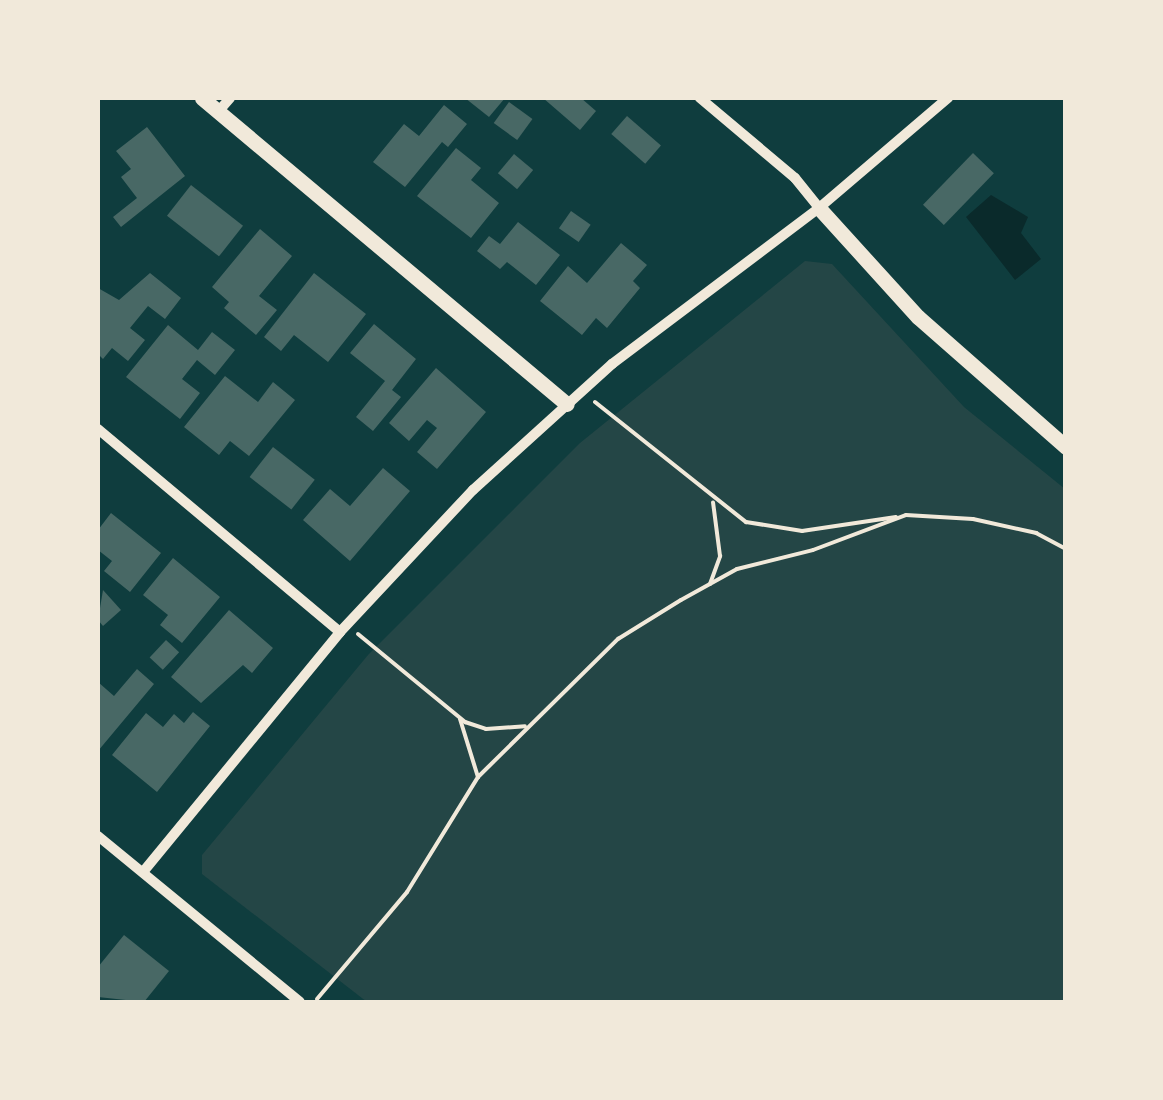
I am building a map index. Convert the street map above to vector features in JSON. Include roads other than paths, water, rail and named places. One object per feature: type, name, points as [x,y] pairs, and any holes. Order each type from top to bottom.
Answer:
[{"type":"street","points":[[202,98],[567,404]]},
{"type":"street","points":[[217,113],[230,98]]},
{"type":"street","points":[[700,98],[795,178],[918,317],[1066,447]]},
{"type":"street","points":[[143,872],[344,628],[473,490],[582,391],[819,208],[948,98]]},
{"type":"street","points":[[98,429],[344,628]]},
{"type":"street","points":[[98,836],[300,1002]]}]
